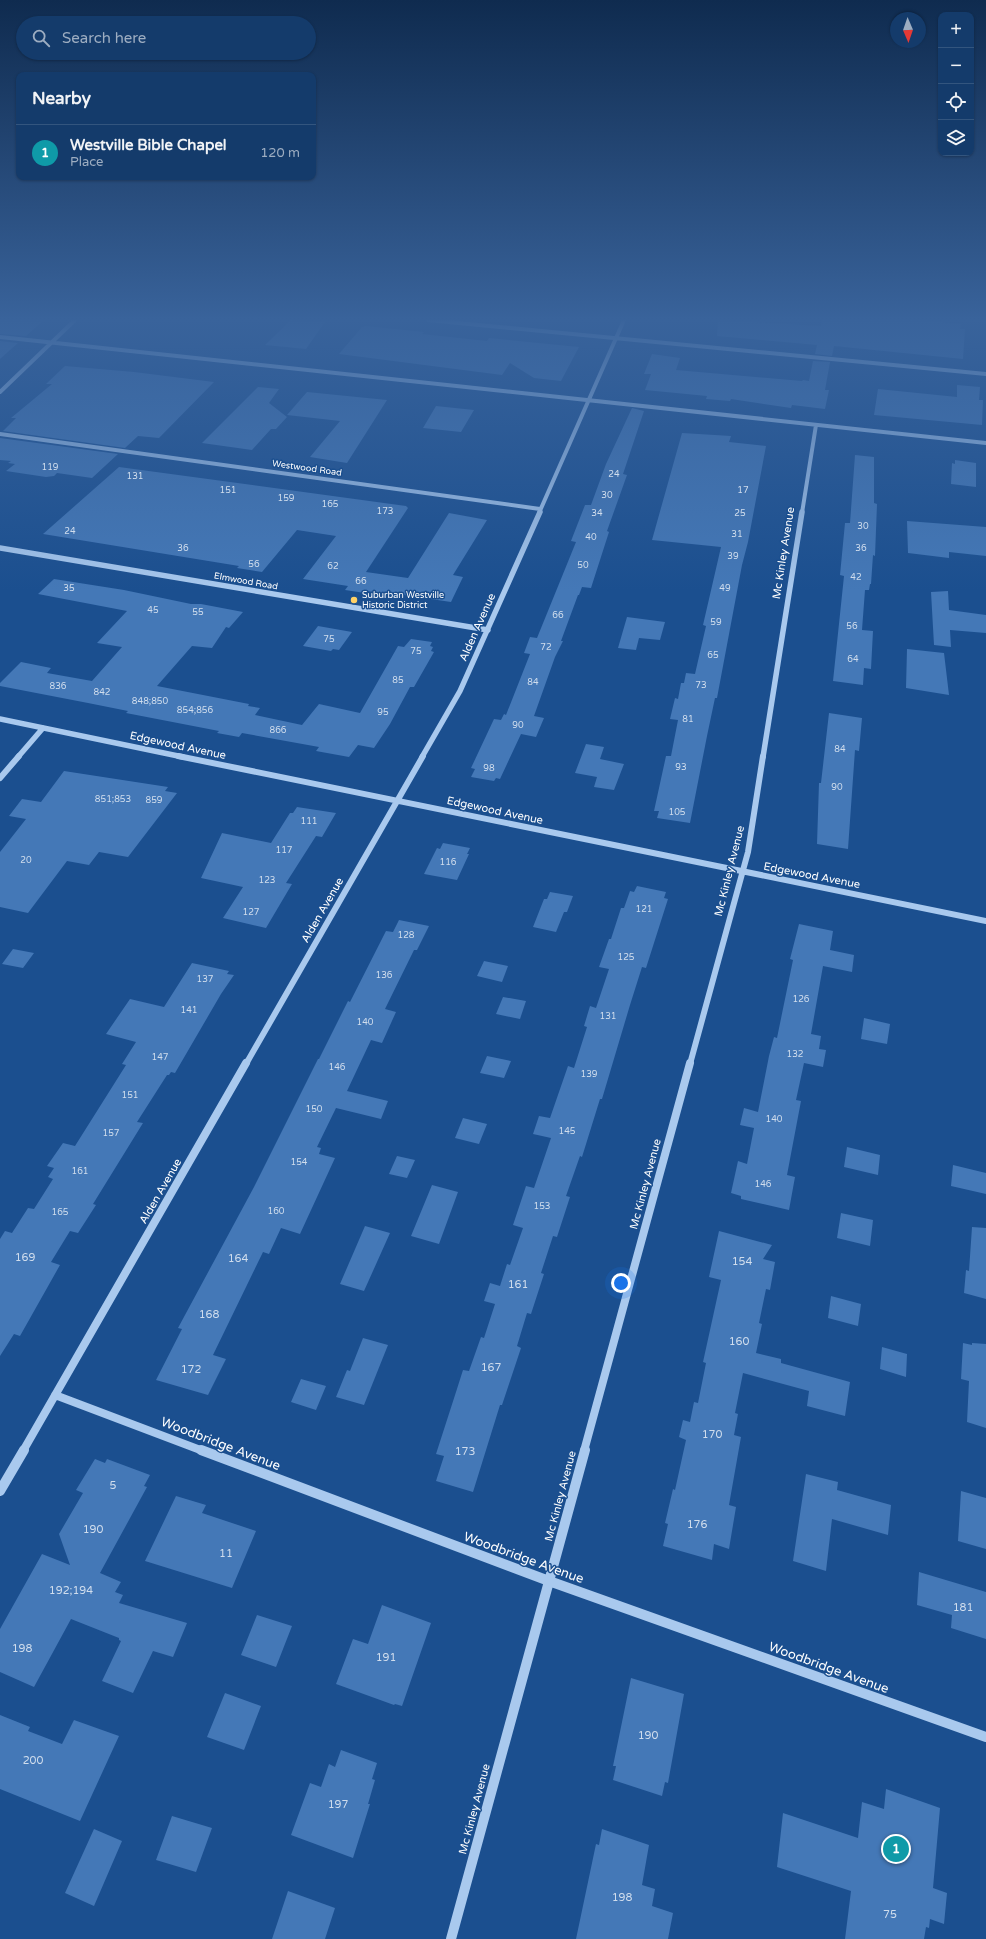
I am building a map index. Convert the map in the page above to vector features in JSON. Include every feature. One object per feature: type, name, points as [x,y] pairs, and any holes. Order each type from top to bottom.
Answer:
[{"type":"street","name":"Alden Avenue","points":[[0,1491],[460,690],[488,630],[540,508],[586,410]]},
{"type":"street","points":[[683,410],[986,443]]},
{"type":"street","name":"Mc Kinley Avenue","points":[[451,1939],[743,871],[755,809],[816,424]]},
{"type":"street","name":"Westwood Road","points":[[0,434],[540,508]]},
{"type":"street","name":"Elmwood Road","points":[[0,548],[488,630]]},
{"type":"street","name":"Edgewood Avenue","points":[[0,719],[986,920]]},
{"type":"street","points":[[0,778],[43,728]]},
{"type":"street","name":"Woodbridge Avenue","points":[[55,1395],[549,1580],[986,1737]]},
{"type":"building","points":[[20,410],[186,410],[159,438],[138,436],[125,448],[3,431],[16,418],[11,418]]},
{"type":"building","points":[[235,410],[279,410],[287,417],[276,429],[271,429],[252,450],[202,443]]},
{"type":"building","points":[[291,410],[380,410],[347,463],[310,457],[340,421],[287,415]]},
{"type":"building","points":[[433,410],[474,410],[461,432],[423,428]]},
{"type":"building","points":[[631,410],[644,411],[623,474],[627,475],[607,531],[609,532],[591,588],[582,587],[578,595],[561,641],[563,641],[555,657],[534,716],[544,718],[536,737],[521,734],[500,779],[496,778],[494,781],[471,777],[475,769],[471,768],[494,719],[501,720],[504,714],[506,715],[530,654],[524,653],[530,637],[537,638],[576,542],[571,541],[585,505],[591,505],[606,464]]},
{"type":"building","points":[[875,410],[983,410],[982,425],[874,415]]},
{"type":"building","points":[[682,433],[731,436],[729,442],[766,446],[717,698],[715,698],[690,823],[657,818],[659,811],[654,811],[666,756],[671,756],[678,720],[670,719],[675,698],[678,699],[681,683],[684,683],[686,673],[695,674],[706,626],[703,625],[721,547],[652,540]]},
{"type":"building","points":[[0,438],[118,454],[92,478],[57,473],[54,476],[46,477],[6,471],[15,464],[8,463],[11,461],[0,460]]},
{"type":"building","points":[[855,455],[874,457],[874,503],[877,504],[875,556],[873,555],[871,584],[869,590],[865,590],[862,630],[873,631],[871,669],[864,668],[863,685],[833,681],[844,576],[840,575],[845,523],[850,523]]},
{"type":"building","points":[[955,460],[976,463],[976,487],[951,484],[952,463],[955,464]]},
{"type":"building","points":[[119,467],[406,506],[408,508],[366,572],[408,578],[449,513],[487,520],[453,575],[463,577],[451,602],[397,594],[396,596],[367,591],[365,593],[345,590],[348,586],[303,579],[336,536],[297,530],[262,572],[237,568],[239,566],[43,534]]},
{"type":"building","points":[[907,521],[986,527],[986,556],[949,552],[949,558],[908,553]]},
{"type":"building","points":[[54,579],[124,590],[191,604],[201,604],[243,612],[229,628],[226,627],[212,648],[192,646],[157,686],[249,704],[248,706],[260,708],[255,715],[302,725],[319,704],[360,713],[398,646],[404,647],[411,639],[432,642],[430,646],[433,647],[431,651],[434,652],[414,687],[410,687],[390,724],[374,748],[358,745],[349,757],[316,751],[319,747],[242,733],[239,737],[217,733],[219,731],[126,713],[128,711],[0,686],[0,683],[21,662],[51,668],[47,673],[92,681],[122,647],[97,643],[127,611],[38,594]]},
{"type":"building","points":[[948,591],[949,610],[986,615],[986,633],[950,630],[951,647],[934,645],[931,592]]},
{"type":"building","points":[[627,617],[665,622],[660,640],[639,638],[636,650],[618,648]]},
{"type":"building","points":[[318,626],[352,632],[339,650],[333,649],[331,651],[303,646]]},
{"type":"building","points":[[907,649],[944,653],[949,695],[906,688]]},
{"type":"building","points":[[829,713],[862,718],[859,751],[855,750],[848,849],[817,844],[819,783],[821,783]]},
{"type":"building","points":[[586,744],[604,747],[600,759],[624,764],[614,790],[594,787],[597,777],[575,773]]},
{"type":"building","points":[[64,771],[168,787],[165,791],[177,793],[128,857],[99,852],[89,865],[67,861],[28,913],[0,907],[0,852],[26,819],[9,816],[22,799],[41,802]]},
{"type":"building","points":[[297,807],[336,813],[322,837],[316,836],[286,883],[292,884],[266,928],[223,918],[243,887],[201,878],[222,833],[271,843],[290,813],[293,813]]},
{"type":"building","points":[[443,843],[470,848],[467,854],[469,854],[457,880],[424,874],[437,848],[440,849]]},
{"type":"building","points":[[637,886],[666,892],[664,898],[668,899],[646,968],[642,967],[602,1099],[600,1099],[582,1157],[580,1156],[566,1196],[570,1197],[557,1237],[553,1236],[541,1273],[544,1274],[531,1314],[527,1313],[517,1346],[521,1348],[502,1405],[500,1405],[473,1492],[436,1481],[444,1456],[436,1454],[463,1370],[469,1371],[481,1337],[484,1338],[495,1304],[484,1301],[490,1283],[500,1286],[507,1264],[510,1265],[523,1228],[513,1225],[526,1186],[534,1188],[551,1138],[533,1134],[539,1116],[550,1118],[568,1066],[574,1068],[587,1027],[584,1026],[590,1006],[596,1008],[609,969],[599,967],[609,939],[611,939],[621,908],[624,908],[630,891],[634,892]]},
{"type":"building","points":[[550,892],[573,896],[567,912],[564,912],[556,932],[533,927],[544,899],[547,899]]},
{"type":"building","points":[[399,920],[429,926],[417,950],[414,950],[385,1009],[396,1012],[382,1043],[371,1040],[347,1091],[388,1101],[381,1119],[336,1108],[317,1147],[321,1148],[319,1154],[335,1158],[300,1234],[281,1228],[269,1254],[263,1252],[213,1355],[226,1359],[208,1395],[156,1380],[182,1329],[178,1328],[254,1187],[348,1001],[350,1002],[386,931],[393,932]]},
{"type":"building","points":[[799,924],[833,931],[830,950],[854,955],[852,972],[823,966],[811,1034],[821,1036],[819,1049],[826,1050],[823,1067],[804,1063],[796,1100],[801,1101],[787,1175],[795,1177],[789,1210],[741,1199],[741,1196],[731,1193],[738,1161],[747,1164],[754,1128],[740,1125],[744,1108],[758,1112],[769,1056],[774,1037],[777,1038],[793,960],[790,959]]},
{"type":"building","points":[[13,949],[34,953],[23,968],[2,964]]},
{"type":"building","points":[[484,961],[508,966],[502,982],[477,976]]},
{"type":"building","points":[[192,963],[229,971],[227,974],[234,975],[221,994],[175,1073],[171,1072],[167,1075],[137,1122],[143,1123],[93,1204],[96,1205],[78,1233],[70,1231],[51,1262],[60,1265],[20,1336],[14,1334],[0,1356],[0,1239],[5,1231],[12,1233],[28,1208],[34,1209],[53,1179],[48,1177],[54,1168],[47,1166],[63,1143],[75,1146],[126,1065],[122,1064],[136,1042],[106,1034],[130,999],[164,1007]]},
{"type":"building","points":[[503,997],[526,1001],[520,1019],[496,1014]]},
{"type":"building","points":[[864,1018],[890,1024],[887,1044],[861,1039]]},
{"type":"building","points":[[487,1056],[511,1061],[504,1078],[480,1073]]},
{"type":"building","points":[[463,1118],[487,1124],[479,1144],[455,1138]]},
{"type":"building","points":[[847,1147],[880,1155],[878,1175],[844,1167]]},
{"type":"building","points":[[397,1156],[415,1160],[407,1178],[389,1174]]},
{"type":"building","points":[[953,1165],[986,1173],[986,1194],[951,1186]]},
{"type":"building","points":[[432,1185],[458,1192],[439,1244],[411,1236]]},
{"type":"building","points":[[841,1213],[873,1220],[870,1246],[837,1238]]},
{"type":"building","points":[[365,1226],[390,1233],[364,1291],[340,1284]]},
{"type":"building","points":[[972,1227],[986,1228],[986,1299],[964,1293],[966,1270],[969,1271]]},
{"type":"building","points":[[719,1231],[772,1245],[763,1259],[775,1262],[770,1290],[766,1289],[759,1323],[762,1324],[756,1353],[781,1359],[781,1363],[850,1382],[845,1416],[807,1406],[809,1391],[743,1373],[735,1413],[738,1414],[734,1435],[741,1437],[729,1505],[736,1507],[729,1549],[714,1544],[712,1560],[663,1546],[668,1524],[665,1523],[673,1489],[675,1490],[686,1440],[679,1437],[683,1420],[690,1422],[694,1402],[698,1403],[706,1363],[703,1362],[721,1280],[709,1277]]},
{"type":"building","points":[[831,1296],[861,1304],[858,1326],[828,1318]]},
{"type":"building","points":[[363,1338],[388,1345],[364,1405],[336,1397],[347,1370],[350,1371]]},
{"type":"building","points":[[963,1343],[972,1345],[972,1343],[986,1344],[986,1428],[967,1422],[969,1381],[961,1379]]},
{"type":"building","points":[[882,1347],[907,1354],[906,1377],[880,1369]]},
{"type":"building","points":[[301,1379],[326,1386],[316,1410],[291,1402]]},
{"type":"building","points":[[95,1459],[105,1463],[107,1459],[150,1475],[144,1486],[147,1487],[100,1573],[121,1582],[115,1592],[123,1595],[119,1603],[187,1623],[173,1657],[153,1651],[133,1693],[102,1681],[121,1641],[119,1638],[71,1619],[34,1687],[0,1672],[0,1629],[42,1554],[70,1565],[59,1534],[83,1493],[76,1490]]},
{"type":"building","points":[[806,1474],[838,1482],[837,1490],[891,1505],[888,1535],[832,1519],[826,1571],[793,1561]]},
{"type":"building","points":[[961,1491],[986,1498],[986,1549],[958,1541]]},
{"type":"building","points":[[176,1496],[206,1505],[202,1513],[256,1531],[232,1588],[145,1561]]},
{"type":"building","points":[[919,1572],[986,1592],[986,1639],[951,1628],[952,1615],[917,1605]]},
{"type":"building","points":[[382,1605],[431,1623],[402,1706],[394,1705],[336,1684],[353,1639],[368,1644]]},
{"type":"building","points":[[257,1615],[292,1626],[276,1667],[241,1655]]},
{"type":"building","points":[[631,1678],[684,1694],[668,1783],[665,1782],[662,1796],[613,1780],[616,1766],[613,1766]]},
{"type":"building","points":[[225,1693],[261,1706],[244,1750],[207,1737]]},
{"type":"building","points":[[0,1715],[30,1727],[28,1731],[62,1744],[74,1720],[119,1736],[80,1821],[0,1789]]},
{"type":"building","points":[[341,1750],[377,1763],[372,1779],[375,1780],[368,1804],[370,1804],[353,1858],[291,1835],[310,1783],[321,1787],[329,1764],[335,1767]]},
{"type":"building","points":[[886,1789],[940,1808],[933,1888],[947,1893],[944,1924],[930,1919],[929,1928],[926,1927],[924,1939],[845,1939],[851,1891],[777,1867],[783,1813],[858,1838],[862,1802],[884,1809]]},
{"type":"building","points":[[172,1816],[212,1828],[196,1872],[156,1860]]},
{"type":"building","points":[[94,1829],[122,1841],[94,1906],[65,1893]]},
{"type":"building","points":[[602,1829],[649,1845],[642,1885],[655,1889],[652,1906],[673,1913],[668,1939],[576,1939],[596,1844],[599,1845]]},
{"type":"building","points":[[288,1891],[335,1908],[325,1939],[272,1939]]},
{"type":"place","name":"Suburban Westville Historic District","points":[[354,600]]},
{"type":"place","name":"Westville Bible Chapel","points":[[896,1849]]}]
